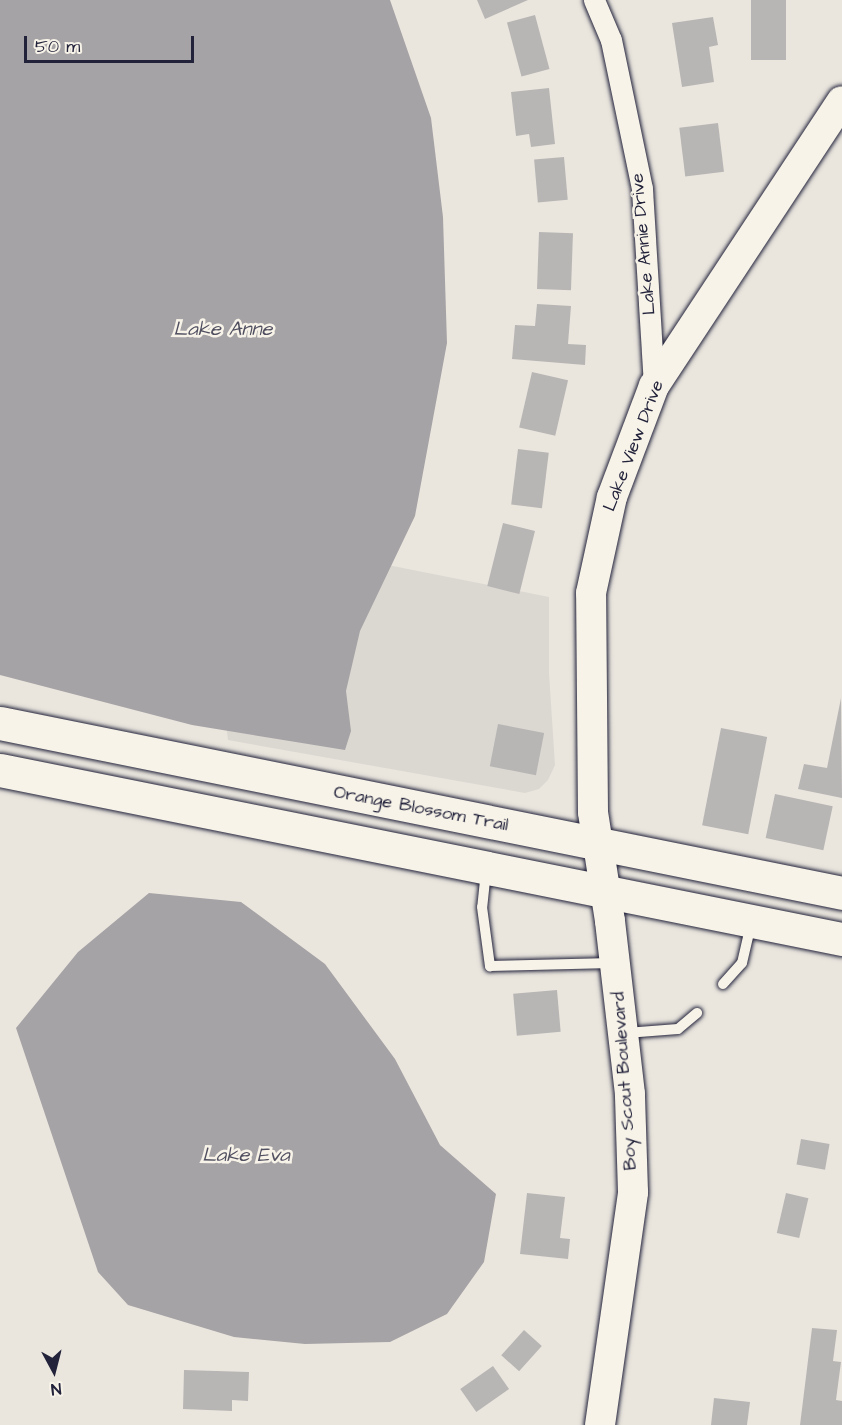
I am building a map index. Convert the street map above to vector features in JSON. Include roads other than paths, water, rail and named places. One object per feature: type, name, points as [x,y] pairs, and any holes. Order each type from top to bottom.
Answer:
[{"type":"main road","name":"Orange Blossom Trail","points":[[0,723],[842,893]]},
{"type":"main road","points":[[0,770],[842,939]]},
{"type":"main road","points":[[605,892],[653,878],[700,882],[842,910]]},
{"type":"street","name":"Lake Annie Drive","points":[[594,0],[611,40],[642,189],[654,386]]},
{"type":"street","name":"Lake View Drive","points":[[597,844],[591,778],[591,593],[612,496],[654,386],[842,101]]},
{"type":"street","name":"Boy Scout Boulevard","points":[[597,844],[615,963],[630,1094],[633,1192],[600,1425]]},
{"type":"lane","points":[[487,868],[482,907],[489,966],[615,963]]},
{"type":"lane","points":[[723,984],[742,963],[752,921]]},
{"type":"lane","points":[[623,1034],[678,1029],[697,1013]]},
{"type":"water","name":"Lake Anne","points":[[0,0],[390,0],[431,118],[443,217],[447,343],[415,516],[360,631],[346,691],[351,731],[345,750],[192,725],[0,675]]},
{"type":"water","name":"Lake Eva","points":[[149,893],[241,902],[325,964],[395,1059],[440,1145],[496,1194],[484,1262],[447,1314],[390,1342],[305,1344],[234,1337],[128,1305],[98,1272],[16,1028],[78,952]]}]
